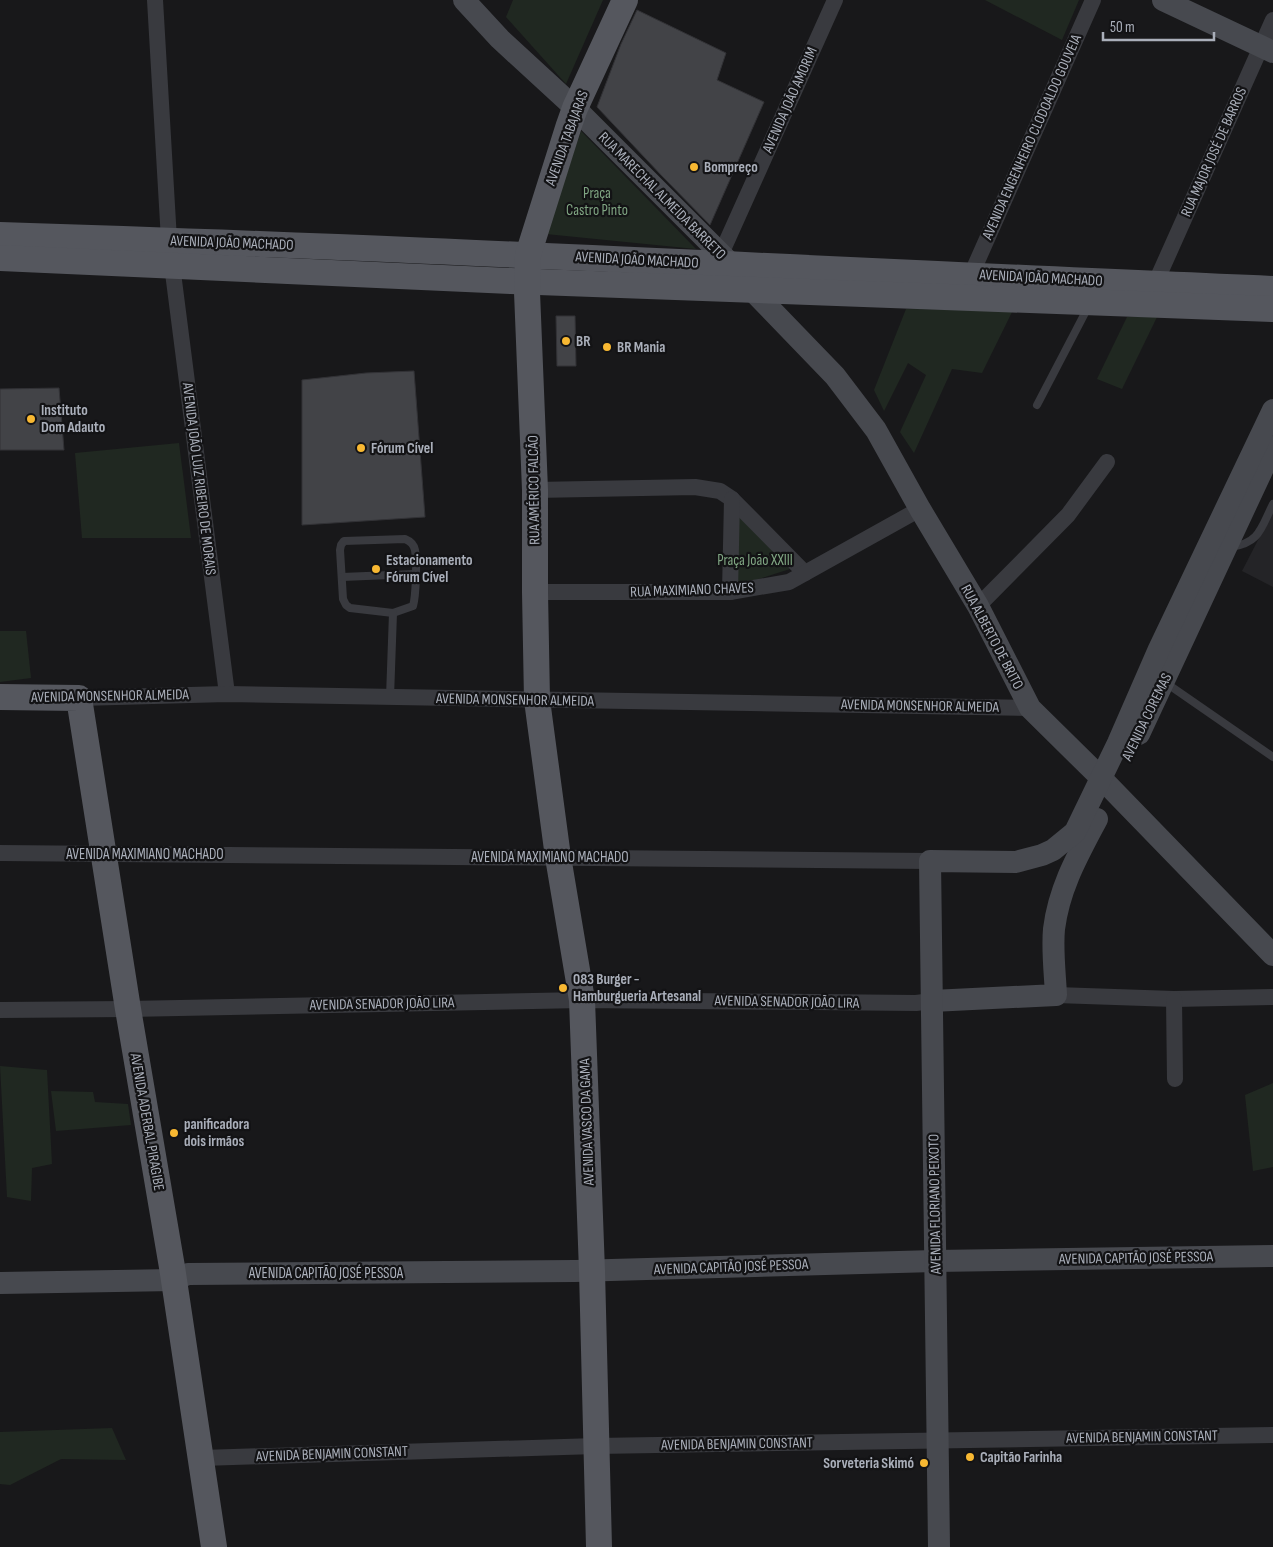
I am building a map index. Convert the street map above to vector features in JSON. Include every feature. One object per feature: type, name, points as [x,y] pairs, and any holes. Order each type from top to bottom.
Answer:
[{"type":"main road","name":"AVENIDA TABAJARAS","points":[[527,281],[528,255],[574,108],[626,0]]},
{"type":"main road","name":"AVENIDA JOÃO MACHADO","points":[[0,235],[171,252],[527,281],[1273,309]]},
{"type":"main road","name":"AVENIDA JOÃO MACHADO","points":[[0,258],[171,252],[528,255],[726,260],[972,275],[1273,289]]},
{"type":"main road","name":"RUA AMÉRICO FALCÃO","points":[[527,281],[535,490],[537,700]]},
{"type":"main road","name":"AVENIDA MONSENHOR ALMEIDA","points":[[0,697],[79,698]]},
{"type":"main road","name":"AVENIDA ADERBAL PIRAGIBE","points":[[79,698],[128,1009],[178,1274],[214,1547]]},
{"type":"main road","name":"AVENIDA VASCO DA GAMA","points":[[537,700],[558,857],[582,1000],[592,1271],[599,1547]]},
{"type":"street","name":"AVENIDA JOÃO LUIZ RIBEIRO DE MORAIS","points":[[154,0],[171,252],[226,694]]},
{"type":"street","name":"RUA MARECHAL ALMEIDA BARRETO","points":[[464,0],[500,39],[574,108],[726,260]]},
{"type":"street","name":"AVENIDA JOÃO AMORIM","points":[[726,260],[835,0]]},
{"type":"street","name":"AVENIDA ENGENHEIRO CLODOALDO GOUVEIA","points":[[972,275],[1093,0]]},
{"type":"street","points":[[1163,0],[1267,49]]},
{"type":"street","name":"RUA MAJOR JOSÉ DE BARROS","points":[[1155,284],[1267,49],[1273,20]]},
{"type":"street","name":"RUA ALBERTO DE BRITO","points":[[751,289],[835,376],[876,430],[978,606],[1030,708],[1273,955]]},
{"type":"street","name":"AVENIDA COREMAS","points":[[1083,818],[1107,785],[1164,682],[1273,410]]},
{"type":"street","name":"AVENIDA COREMAS","points":[[1056,995],[1054,932],[1057,908],[1063,887],[1107,785],[1140,694],[1159,649],[1273,447]]},
{"type":"street","points":[[978,606],[1068,515],[1108,462]]},
{"type":"street","points":[[535,490],[695,487],[720,491],[732,499],[805,573]]},
{"type":"street","points":[[730,592],[732,499]]},
{"type":"street","name":"RUA MAXIMIANO CHAVES","points":[[535,592],[730,592],[789,582],[920,508]]},
{"type":"street","name":"AVENIDA MONSENHOR ALMEIDA","points":[[79,698],[226,694],[1030,708]]},
{"type":"street","name":"AVENIDA MAXIMIANO MACHADO","points":[[0,853],[1007,862],[1036,857],[1053,850],[1075,832],[1083,818]]},
{"type":"street","name":"AVENIDA FLORIANO PEIXOTO","points":[[930,860],[939,1547]]},
{"type":"street","name":"AVENIDA SENADOR JOÃO LIRA","points":[[0,1010],[582,1000],[916,1003],[1056,995],[1174,1000],[1273,997]]},
{"type":"street","points":[[1174,1000],[1176,1079]]},
{"type":"street","name":"AVENIDA CAPITÃO JOSÉ PESSOA","points":[[0,1270],[178,1274],[592,1271],[935,1261],[1273,1256]]},
{"type":"street","name":"AVENIDA CAPITÃO JOSÉ PESSOA","points":[[0,1283],[178,1274]]},
{"type":"street","name":"AVENIDA BENJAMIN CONSTANT","points":[[202,1458],[596,1446],[1273,1435]]},
{"type":"lane","points":[[1037,405],[1085,313],[1087,302]]},
{"type":"lane","points":[[1218,547],[1244,545],[1253,540],[1260,532],[1273,504]]},
{"type":"lane","points":[[405,539],[415,548],[415,574],[416,598],[413,606],[393,613],[350,608],[343,599],[341,545],[344,541],[405,539]]},
{"type":"lane","points":[[342,577],[415,574]]},
{"type":"lane","points":[[390,697],[393,613]]},
{"type":"lane","points":[[1164,682],[1273,757]]},
{"type":"shaded area","points":[[1273,511],[1273,587],[1242,571]]},
{"type":"green space","points":[[513,0],[603,0],[566,84],[506,17]]},
{"type":"green space","points":[[985,0],[1079,0],[1062,40]]},
{"type":"green space","name":"Praça Castro Pinto","points":[[581,131],[696,249],[546,234]]},
{"type":"green space","points":[[906,309],[1013,310],[982,373],[952,369],[914,453],[900,432],[926,375],[908,363],[884,411],[874,390]]},
{"type":"green space","points":[[1127,317],[1157,317],[1122,389],[1097,379]]},
{"type":"green space","points":[[179,443],[191,538],[82,538],[75,453]]},
{"type":"green space","name":"Praça João XXIII","points":[[737,513],[793,568],[734,587]]},
{"type":"green space","points":[[0,631],[26,631],[31,678],[0,682]]},
{"type":"green space","points":[[0,1066],[47,1070],[52,1164],[32,1168],[31,1201],[7,1197]]},
{"type":"green space","points":[[1273,1083],[1273,1167],[1253,1171],[1245,1095]]},
{"type":"green space","points":[[51,1091],[93,1092],[95,1102],[128,1104],[131,1125],[56,1131]]},
{"type":"green space","points":[[112,1428],[126,1460],[61,1459],[10,1485],[0,1484],[0,1432]]},
{"type":"building","name":"Bompreço","points":[[637,10],[726,53],[717,80],[764,102],[710,225],[597,107],[621,44]]},
{"type":"building","name":"BR","points":[[556,316],[575,316],[576,366],[557,366]]},
{"type":"building","name":"Fórum Cível","points":[[414,371],[425,517],[302,525],[302,380],[366,373]]},
{"type":"building","name":"Instituto Dom Adauto","points":[[59,388],[64,450],[0,450],[0,389]]},
{"type":"place","name":"Bompreço","points":[[694,167]]},
{"type":"place","name":"BR","points":[[566,341]]},
{"type":"place","name":"BR Mania","points":[[607,347]]},
{"type":"place","name":"Instituto Dom Adauto","points":[[31,419]]},
{"type":"place","name":"Fórum Cível","points":[[361,448]]},
{"type":"place","name":"Estacionamento Fórum Cível","points":[[376,569]]},
{"type":"place","name":"083 Burger - Hamburgueria Artesanal","points":[[563,988]]},
{"type":"place","name":"panificadora dois irmãos","points":[[174,1133]]},
{"type":"place","name":"Capitão Farinha","points":[[970,1457]]},
{"type":"place","name":"Sorveteria Skimó","points":[[924,1463]]}]
